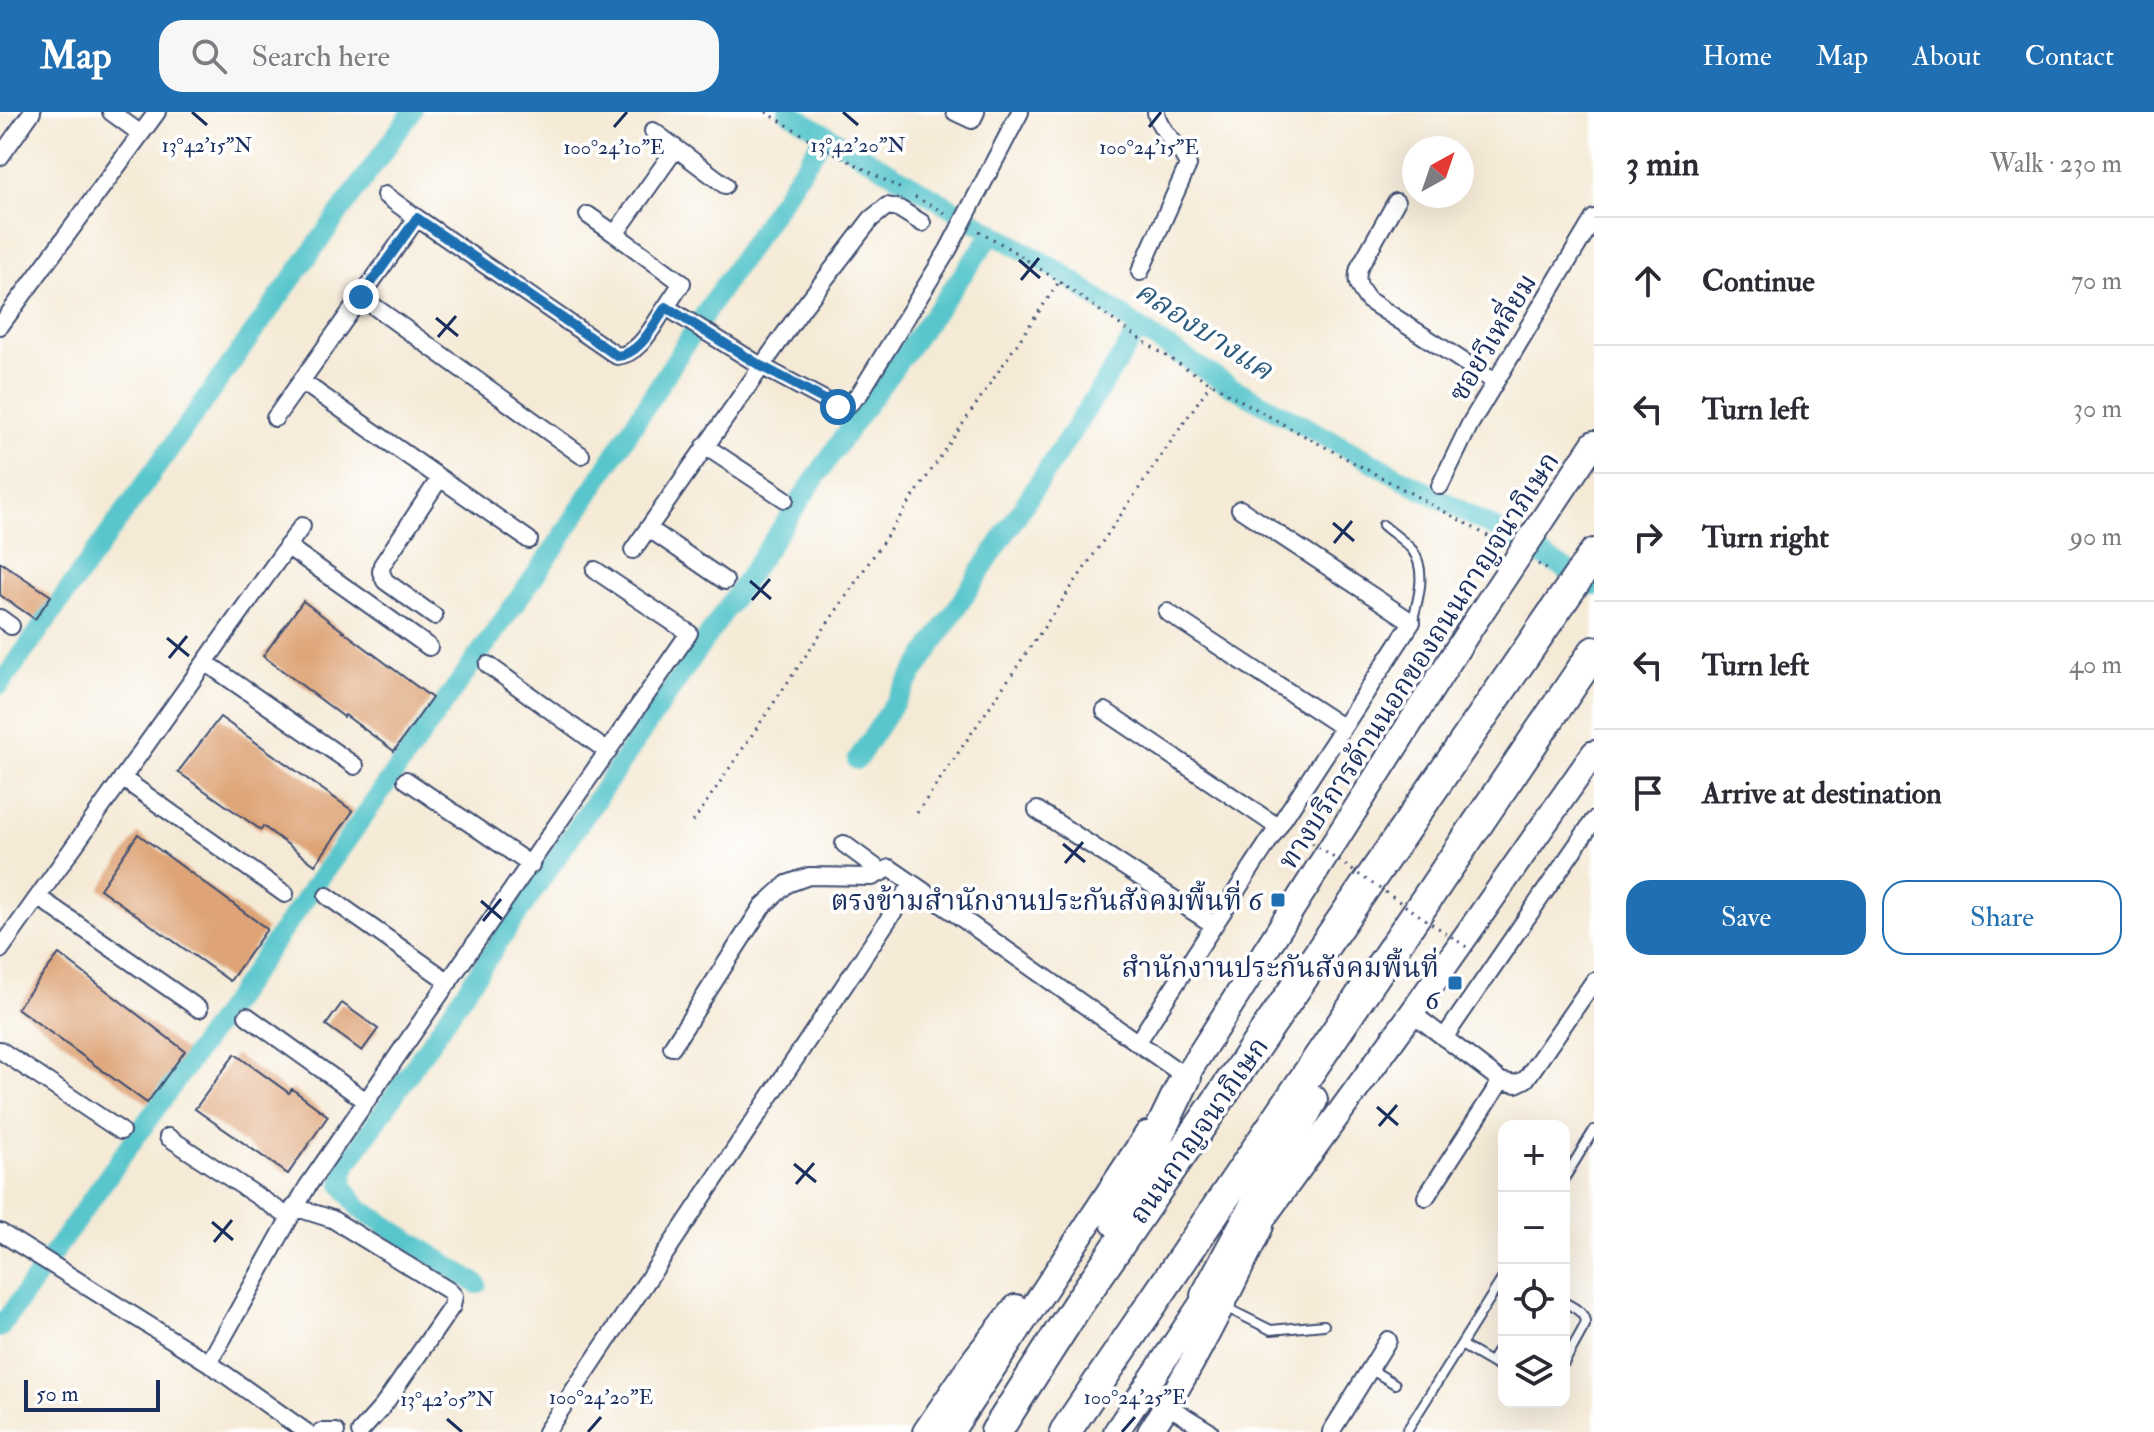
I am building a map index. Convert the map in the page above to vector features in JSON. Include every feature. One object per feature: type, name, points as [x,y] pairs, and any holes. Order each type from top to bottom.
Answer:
[{"type":"highway","name":"ถนนกาญจนาภิเษก","points":[[996,1432],[1076,1307],[1594,554]]},
{"type":"highway","name":"ถนนกาญจนาภิเษก","points":[[1065,1432],[1594,652]]},
{"type":"highway","points":[[1214,1300],[1393,950]]},
{"type":"highway","points":[[1076,1307],[1186,1077]]},
{"type":"main road","name":"ทางบริการด้านนอกของถนนกาญจนาภิเษก","points":[[951,1432],[1186,1077],[1470,629],[1594,443]]},
{"type":"main road","points":[[1116,1432],[1214,1300],[1267,1213],[1594,753]]},
{"type":"main road","points":[[925,1432],[976,1357],[1101,1203]]},
{"type":"main road","points":[[1150,1432],[1168,1406],[1214,1300]]},
{"type":"street","points":[[0,157],[32,112]]},
{"type":"street","points":[[111,112],[141,134]]},
{"type":"street","points":[[1,324],[157,112]]},
{"type":"street","points":[[955,112],[972,120],[976,112]]},
{"type":"street","points":[[672,311],[761,366],[838,407],[847,406],[860,393],[948,250],[1020,112]]},
{"type":"street","points":[[1140,272],[1188,165],[1176,142],[1157,120],[1156,112]]},
{"type":"street","points":[[653,131],[725,185]]},
{"type":"street","points":[[615,234],[676,148]]},
{"type":"street","points":[[385,195],[617,356],[628,355],[672,311],[682,283],[588,215]]},
{"type":"street","points":[[1396,202],[1359,268],[1356,278],[1358,287],[1368,300],[1495,382]]},
{"type":"street","points":[[633,550],[761,366],[879,210],[887,206],[898,208],[922,223]]},
{"type":"street","points":[[275,418],[417,218]]},
{"type":"street","name":"ซอยวีเหลี่ยม","points":[[1440,486],[1495,382],[1594,218]]},
{"type":"street","points":[[361,297],[581,455]]},
{"type":"street","points":[[301,381],[529,540]]},
{"type":"street","points":[[705,446],[785,499]]},
{"type":"street","points":[[434,616],[385,581],[381,572],[382,565],[440,478]]},
{"type":"street","points":[[1137,1043],[1412,622],[1240,509]]},
{"type":"street","points":[[0,950],[302,526]]},
{"type":"street","points":[[648,528],[725,581]]},
{"type":"street","points":[[287,546],[429,647]]},
{"type":"street","points":[[209,1363],[291,1212],[689,633],[595,570]]},
{"type":"street","points":[[1167,612],[1342,727]]},
{"type":"street","points":[[205,662],[355,766]]},
{"type":"street","points":[[488,665],[608,752]]},
{"type":"street","points":[[1105,711],[1278,827]]},
{"type":"street","points":[[122,778],[285,894]]},
{"type":"street","points":[[406,780],[531,865]]},
{"type":"street","points":[[1037,810],[1214,925]]},
{"type":"street","points":[[1444,1038],[1594,820]]},
{"type":"street","points":[[844,844],[882,872]]},
{"type":"street","points":[[672,1047],[762,907],[787,884],[809,876],[863,878],[895,870],[1186,1077]]},
{"type":"street","points":[[546,1432],[906,893],[919,888]]},
{"type":"street","points":[[327,896],[449,982]]},
{"type":"street","points":[[38,897],[199,1009]]},
{"type":"street","points":[[1412,1013],[1501,1081],[1516,1084],[1526,1079],[1594,981]]},
{"type":"street","points":[[247,1016],[366,1101]]},
{"type":"street","points":[[0,1050],[121,1131]]},
{"type":"street","points":[[1426,1197],[1501,1081]]},
{"type":"street","points":[[168,1137],[291,1212],[332,1219],[454,1296],[452,1306],[383,1406],[360,1432]]},
{"type":"street","points":[[0,1232],[209,1363],[306,1432]]},
{"type":"street","points":[[1331,1432],[1388,1340]]},
{"type":"street","points":[[1168,1406],[1203,1430]]},
{"type":"street","points":[[321,1432],[336,1432]]},
{"type":"lane","points":[[1383,525],[1414,552],[1420,580],[1419,600],[1412,622]]},
{"type":"lane","points":[[1570,1169],[1594,1130]]},
{"type":"lane","points":[[1406,1432],[1498,1286]]},
{"type":"lane","points":[[1214,1300],[1271,1330],[1324,1325]]},
{"type":"lane","points":[[1570,1306],[1583,1314],[1585,1325],[1570,1352]]},
{"type":"lane","points":[[1461,1345],[1498,1366]]},
{"type":"lane","points":[[1491,1362],[1498,1351]]},
{"type":"lane","points":[[1370,1369],[1395,1384]]},
{"type":"path","points":[[766,112],[823,147],[957,219]]},
{"type":"path","points":[[970,226],[1059,282],[1173,361],[1500,543]]},
{"type":"path","points":[[693,822],[1059,282]]},
{"type":"path","points":[[917,813],[1211,383]]},
{"type":"path","points":[[1527,558],[1554,573]]},
{"type":"path","points":[[1312,843],[1477,954]]},
{"type":"building","points":[[0,562],[51,596],[35,619],[0,595]]},
{"type":"building","points":[[303,601],[432,698],[394,751],[263,656]]},
{"type":"building","points":[[220,717],[353,811],[315,865],[263,826],[261,830],[178,772]]},
{"type":"building","points":[[138,834],[267,929],[230,981],[100,889]]},
{"type":"building","points":[[59,954],[185,1051],[147,1103],[17,1008]]},
{"type":"building","points":[[342,1003],[378,1029],[362,1051],[326,1025]]},
{"type":"building","points":[[235,1054],[289,1093],[292,1089],[328,1116],[288,1174],[195,1109]]},
{"type":"waterway","points":[[0,685],[412,112]]},
{"type":"waterway","name":"คลองบางแค","points":[[788,112],[1062,273],[1155,339],[1230,386],[1500,531],[1594,586]]},
{"type":"waterway","points":[[0,1328],[558,543],[713,301],[826,134]]},
{"type":"waterway","points":[[477,1284],[359,1208],[342,1184],[346,1166],[842,439],[993,233]]},
{"type":"waterway","points":[[857,760],[1140,328]]},
{"type":"place","name":"ตรงข้ามสำนักงานประกันสังคมพื้นที่ 6","points":[[1278,900]]},
{"type":"place","name":"สำนักงานประกันสังคมพื้นที่ 6","points":[[1455,983]]},
{"type":"route","points":[[361,297],[417,218],[617,356],[628,355],[637,348],[666,307],[761,366],[838,407]]}]
